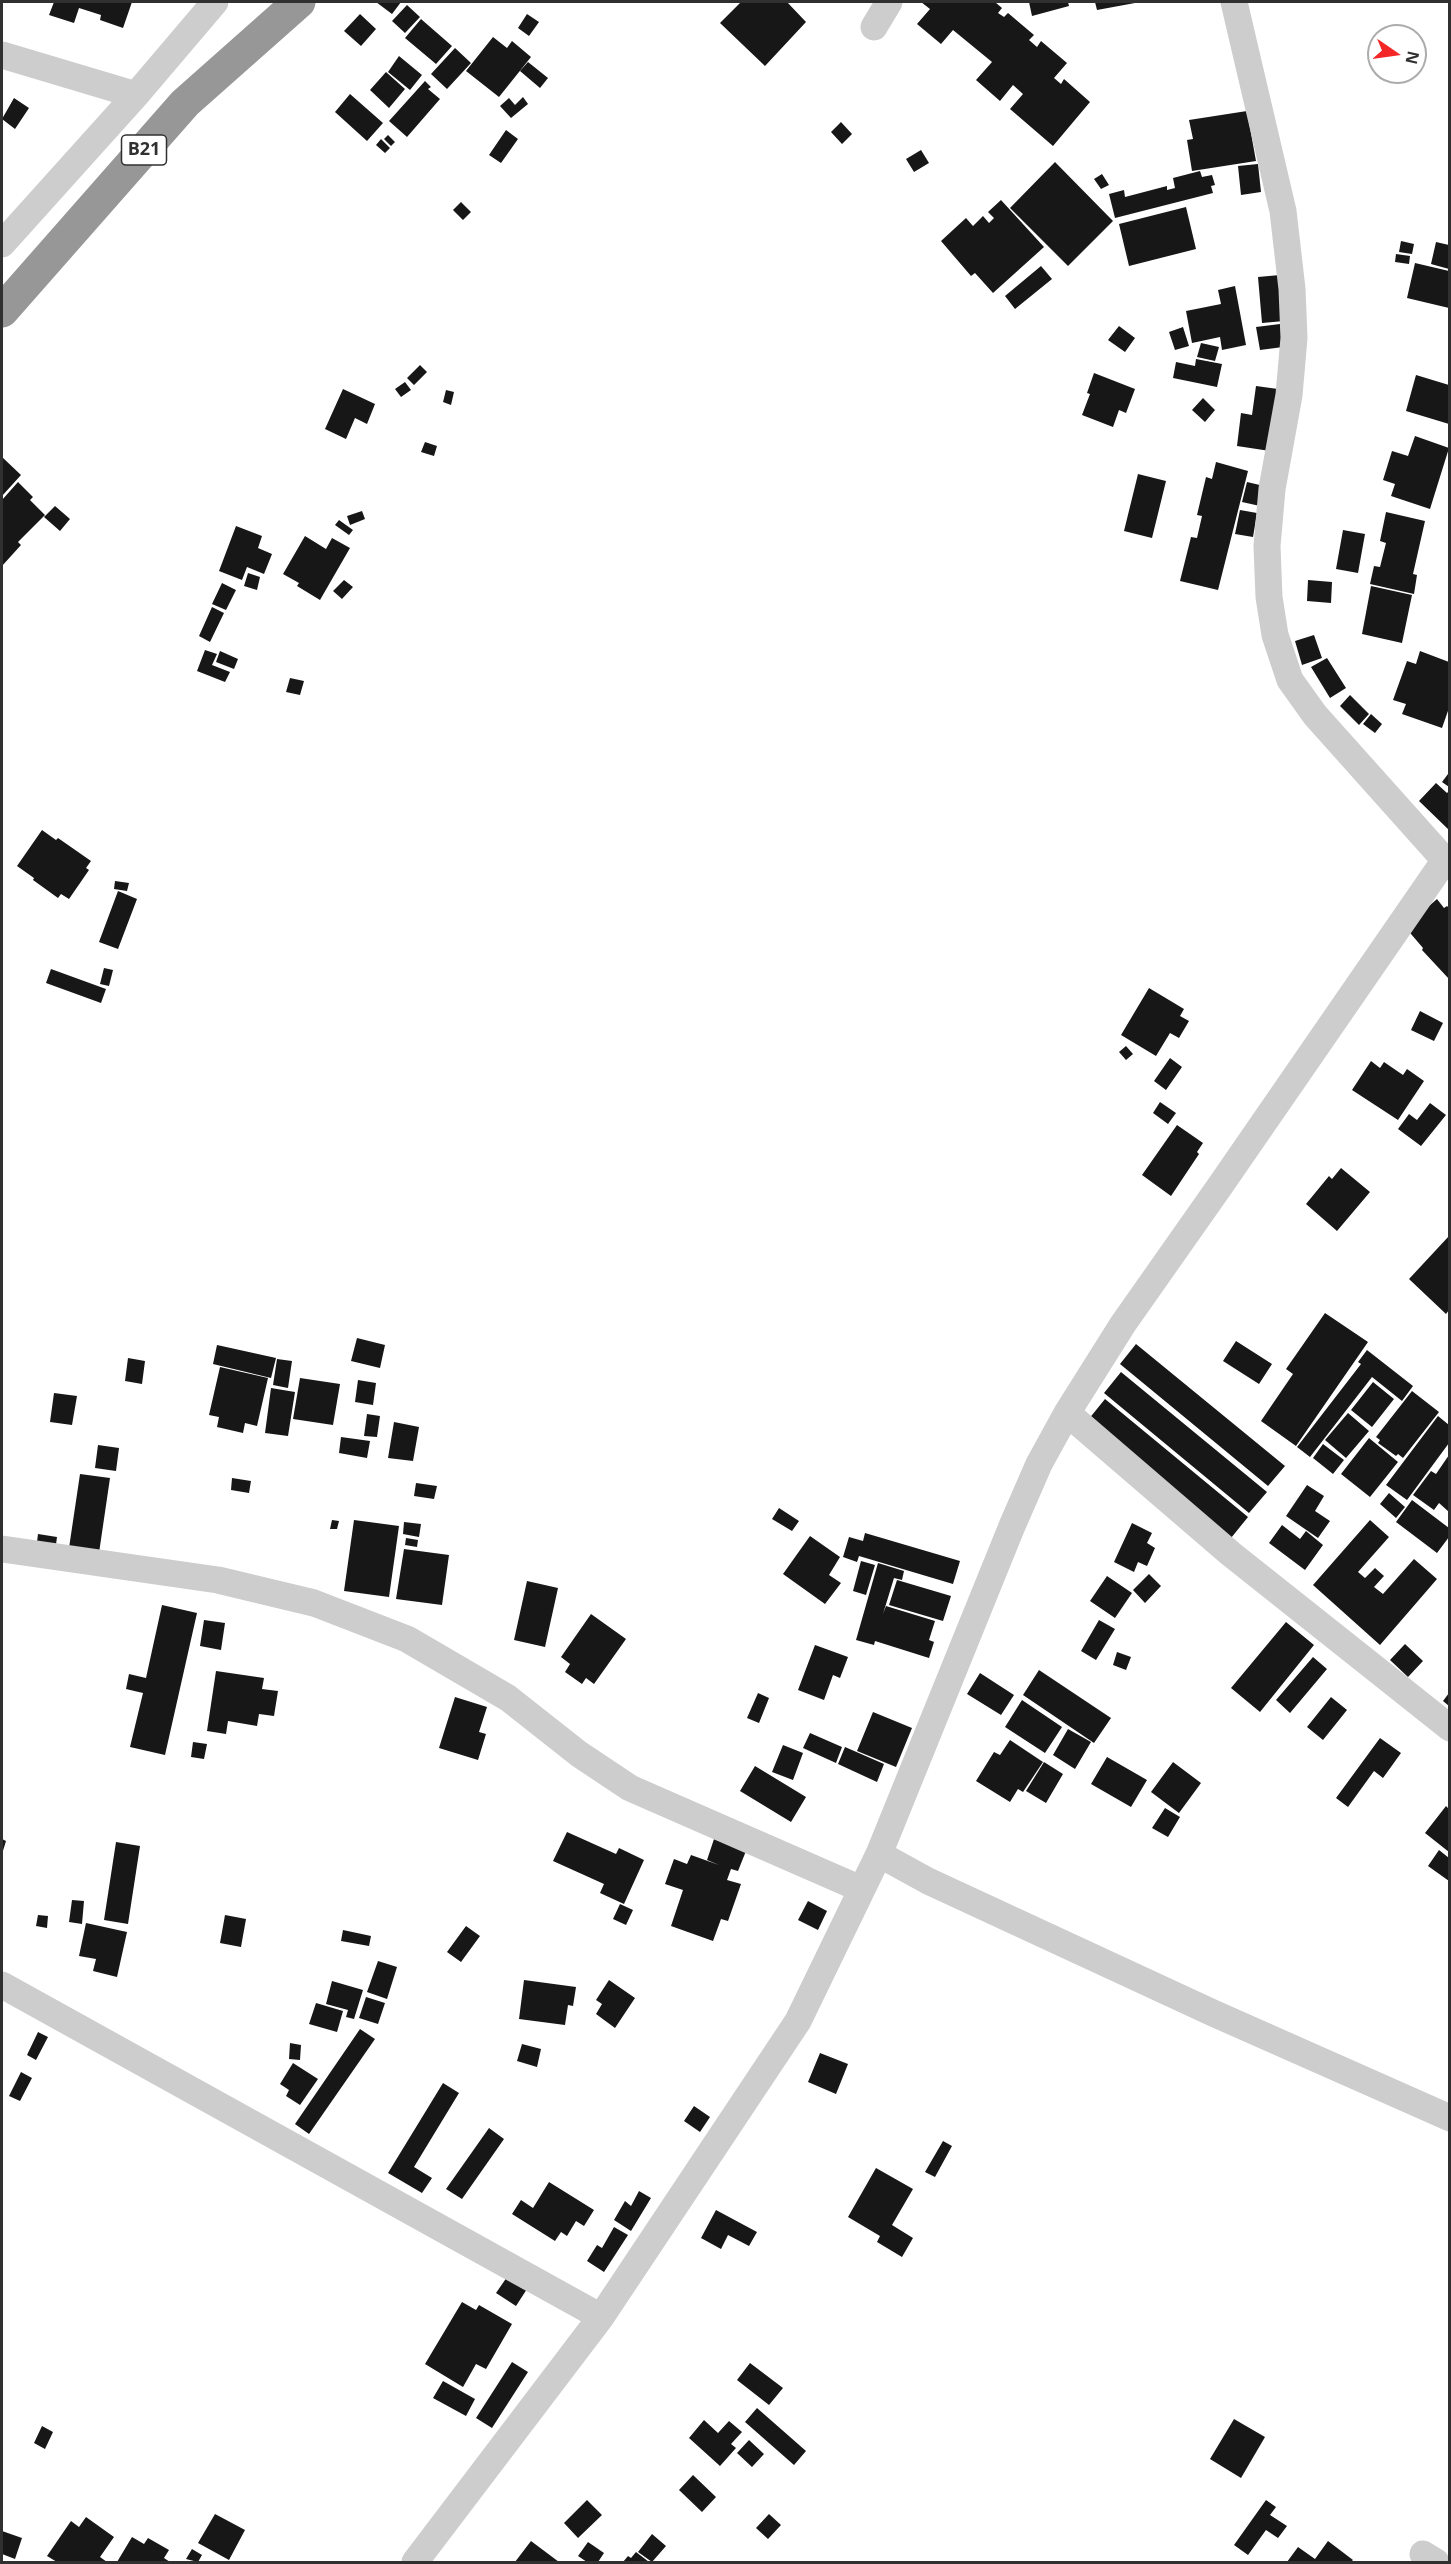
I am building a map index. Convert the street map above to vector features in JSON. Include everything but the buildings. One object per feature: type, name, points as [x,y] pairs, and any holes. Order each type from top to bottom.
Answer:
[{"type":"highway","name":"B21","points":[[2,311],[185,104],[299,2]]},
{"type":"street","points":[[2,244],[136,95],[215,2]]},
{"type":"street","points":[[874,27],[889,2]]},
{"type":"street","points":[[415,2562],[600,2317],[798,2021],[879,1854],[1012,1526],[1039,1464],[1067,1413],[1123,1324],[1447,863],[1302,698],[1290,680],[1275,635],[1269,597],[1267,546],[1272,489],[1289,395],[1294,338],[1292,290],[1283,211],[1234,2]]},
{"type":"street","points":[[2,55],[136,95]]},
{"type":"street","points":[[1067,1413],[1231,1554],[1449,1728]]},
{"type":"street","points":[[2,1548],[218,1580],[314,1604],[407,1639],[508,1698],[579,1754],[630,1788],[861,1889]]},
{"type":"street","points":[[879,1854],[928,1881],[1213,2013],[1449,2118]]},
{"type":"street","points":[[2,1985],[600,2317]]}]
